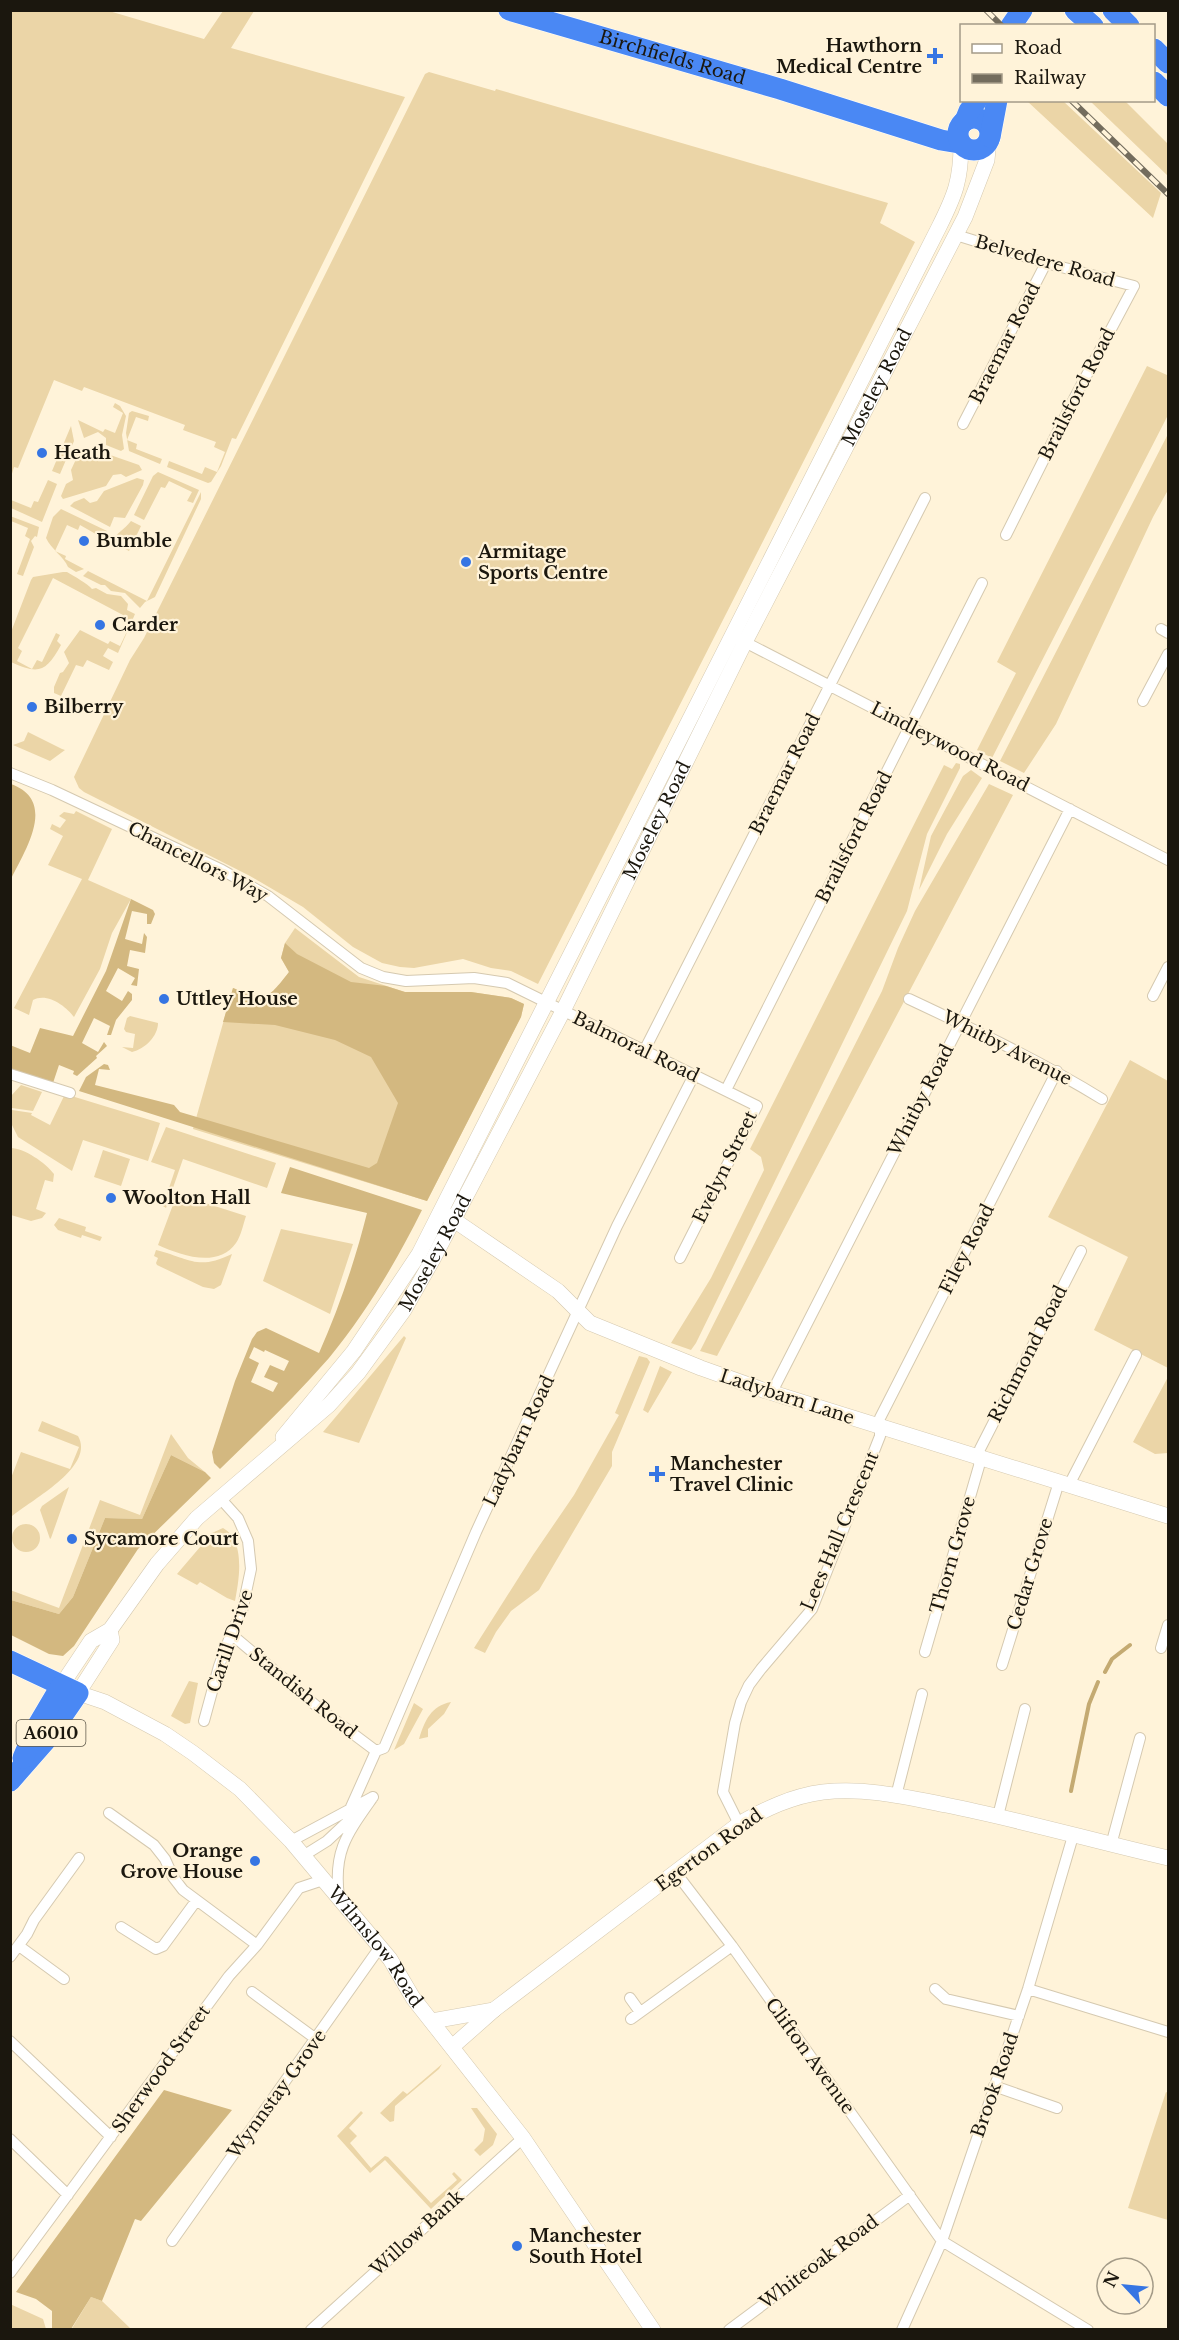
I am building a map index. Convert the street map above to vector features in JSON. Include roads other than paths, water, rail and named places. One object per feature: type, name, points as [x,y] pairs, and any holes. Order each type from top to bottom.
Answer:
[{"type":"highway","name":"Birchfields Road","points":[[509,10],[904,127],[962,133]]},
{"type":"highway","points":[[1012,24],[1022,10]]},
{"type":"highway","points":[[1075,10],[1091,24]]},
{"type":"highway","points":[[1113,10],[1127,24]]},
{"type":"highway","points":[[1155,50],[1168,63]]},
{"type":"highway","points":[[1155,83],[1168,96]]},
{"type":"highway","points":[[962,133],[969,111],[976,102]]},
{"type":"highway","name":"Moseley Road","points":[[989,138],[997,102]]},
{"type":"highway","points":[[962,133],[972,118],[981,120],[987,125],[989,138]]},
{"type":"highway","name":"Wilmslow Road","points":[[10,1661],[70,1689]]},
{"type":"highway","name":"A6010","points":[[14,1775],[34,1730],[70,1689]]},
{"type":"main road","name":"Moseley Road","points":[[70,1689],[112,1640],[110,1630],[157,1564],[198,1518],[329,1405],[358,1373],[404,1310],[563,1011],[738,638],[942,220],[958,183],[962,166],[962,133]]},
{"type":"main road","name":"Moseley Road","points":[[263,1462],[354,1351],[419,1254],[546,1002],[738,638],[956,235],[982,174],[989,138]]},
{"type":"main road","name":"Ladybarn Lane","points":[[440,1211],[558,1291],[590,1323],[701,1368],[772,1392],[1168,1516]]},
{"type":"main road","name":"Wilmslow Road","points":[[70,1689],[105,1702],[165,1734],[193,1753],[240,1789],[291,1841],[380,1947],[413,1998],[523,2138],[654,2330]]},
{"type":"main road","name":"Egerton Road","points":[[452,2047],[495,2009],[738,1824],[773,1806],[804,1795],[841,1790],[896,1796],[998,1816],[1168,1858]]},
{"type":"main road","name":"Egerton Road","points":[[432,2021],[495,2009]]},
{"type":"street","name":"Belvedere Road","points":[[956,235],[1046,263],[1134,286]]},
{"type":"street","name":"Braemar Road","points":[[963,424],[1046,263]]},
{"type":"street","name":"Brailsford Road","points":[[1006,535],[1074,398],[1134,286]]},
{"type":"street","name":"Braemar Road","points":[[644,1051],[925,498]]},
{"type":"street","name":"Brailsford Road","points":[[726,1090],[982,583]]},
{"type":"street","name":"Lindleywood Road","points":[[738,638],[1168,860]]},
{"type":"street","points":[[1143,702],[1168,654]]},
{"type":"street","name":"Chancellors Way","points":[[10,773],[52,790],[239,879],[268,896],[361,968],[383,977],[406,981],[484,979],[507,983],[546,1002]]},
{"type":"street","name":"Whitby Road","points":[[772,1392],[1070,809]]},
{"type":"street","points":[[1153,996],[1168,967]]},
{"type":"street","name":"Whitby Avenue","points":[[909,999],[1057,1071],[1102,1099]]},
{"type":"street","name":"Balmoral Road","points":[[546,1002],[726,1090]]},
{"type":"street","name":"Filey Road","points":[[880,1427],[880,1418],[1057,1071]]},
{"type":"street","points":[[10,1074],[70,1093]]},
{"type":"street","name":"Ladybarn Road","points":[[351,1807],[376,1751],[384,1748],[476,1532],[617,1226],[694,1075]]},
{"type":"street","name":"Evelyn Street","points":[[680,1258],[757,1106],[726,1090]]},
{"type":"street","name":"Richmond Road","points":[[980,1458],[980,1449],[1081,1251]]},
{"type":"street","name":"Cedar Grove","points":[[1002,1665],[1064,1484],[1136,1355]]},
{"type":"street","name":"Lees Hall Crescent","points":[[738,1824],[723,1792],[741,1702],[749,1685],[761,1669],[812,1609],[879,1436],[880,1427]]},
{"type":"street","name":"Thorn Grove","points":[[925,1652],[980,1458]]},
{"type":"street","name":"Carill Drive","points":[[204,1721],[216,1677],[249,1588],[251,1555],[248,1540],[238,1518],[220,1498]]},
{"type":"street","points":[[1161,1648],[1168,1625]]},
{"type":"street","name":"Standish Road","points":[[231,1634],[320,1709],[376,1751]]},
{"type":"street","points":[[896,1796],[922,1694]]},
{"type":"street","points":[[998,1816],[1025,1709]]},
{"type":"street","points":[[1112,1845],[1140,1738]]},
{"type":"street","points":[[291,1841],[373,1797]]},
{"type":"street","points":[[303,1856],[327,1841],[373,1797]]},
{"type":"street","points":[[339,1897],[336,1874],[340,1852],[373,1797]]},
{"type":"street","points":[[109,1813],[154,1845],[183,1890],[257,1945]]},
{"type":"street","name":"Brook Road","points":[[902,2330],[942,2241],[1028,1989],[1073,1836]]},
{"type":"street","points":[[10,1957],[79,1858]]},
{"type":"street","name":"Clifton Avenue","points":[[676,1873],[732,1946],[942,2241]]},
{"type":"street","name":"Sherwood Street","points":[[10,2273],[229,1976],[257,1945],[299,1888],[323,1880]]},
{"type":"street","points":[[122,1926],[151,1948],[163,1946],[196,1901]]},
{"type":"street","points":[[19,1946],[64,1979]]},
{"type":"street","points":[[630,1998],[635,2015],[732,1946]]},
{"type":"street","name":"Wynnstay Grove","points":[[172,2241],[380,1947]]},
{"type":"street","points":[[935,1989],[946,1999],[1018,2016]]},
{"type":"street","points":[[1028,1989],[1168,2032]]},
{"type":"street","points":[[252,1992],[316,2039]]},
{"type":"street","points":[[10,2041],[111,2137]]},
{"type":"street","points":[[994,2086],[1057,2108]]},
{"type":"street","name":"Willow Bank","points":[[311,2330],[523,2138]]},
{"type":"street","points":[[10,2139],[68,2195]]},
{"type":"street","name":"Whiteoak Road","points":[[729,2330],[910,2195]]},
{"type":"street","points":[[942,2241],[1088,2330]]},
{"type":"waterway","points":[[1105,1672],[1112,1659],[1130,1645]]},
{"type":"waterway","points":[[1071,1791],[1089,1704],[1098,1682]]},
{"type":"railway","points":[[986,10],[1000,24]]},
{"type":"railway","points":[[1073,102],[1168,194]]},
{"type":"place","name":"Hawthorn Medical Centre","points":[[935,56]]},
{"type":"place","name":"Heath","points":[[42,453]]},
{"type":"place","name":"Bumble","points":[[84,541]]},
{"type":"place","name":"Armitage Sports Centre","points":[[466,562]]},
{"type":"place","name":"Carder","points":[[100,625]]},
{"type":"place","name":"Bilberry","points":[[32,707]]},
{"type":"place","name":"Uttley House","points":[[164,999]]},
{"type":"place","name":"Woolton Hall","points":[[111,1198]]},
{"type":"place","name":"Manchester Travel Clinic","points":[[657,1474]]},
{"type":"place","name":"Sycamore Court","points":[[72,1539]]},
{"type":"place","name":"Orange Grove House","points":[[255,1861]]},
{"type":"place","name":"Manchester South Hotel","points":[[517,2246]]}]
